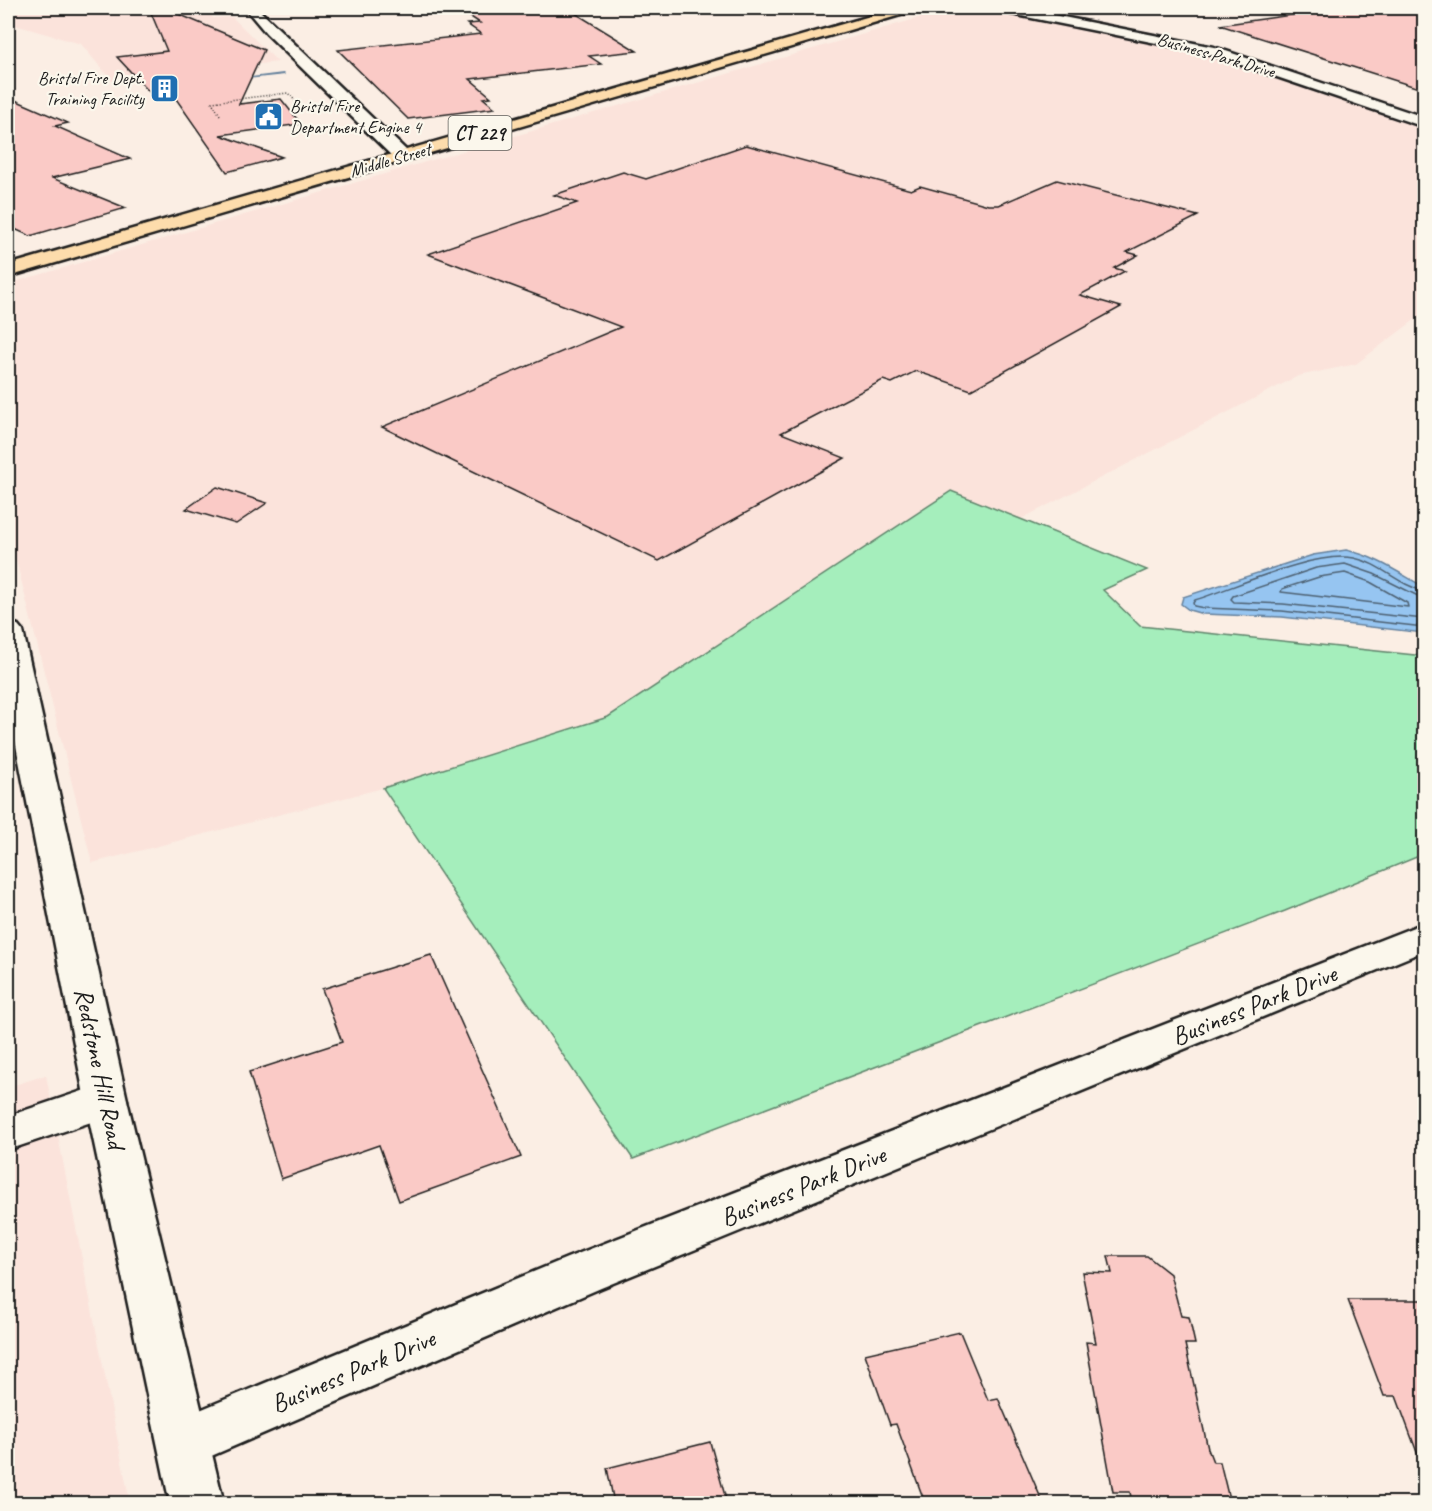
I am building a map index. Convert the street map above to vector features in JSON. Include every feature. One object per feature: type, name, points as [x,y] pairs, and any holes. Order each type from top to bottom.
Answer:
[{"type":"main road","name":"Middle Street","points":[[8,271],[910,8]]},
{"type":"street","points":[[250,8],[402,156]]},
{"type":"street","name":"Business Park Drive","points":[[1002,8],[1209,50],[1425,122]]},
{"type":"street","name":"Redstone Hill Road","points":[[8,631],[106,1100],[197,1503]]},
{"type":"street","name":"Business Park Drive","points":[[184,1442],[584,1273],[1425,936]]},
{"type":"street","points":[[8,1133],[106,1100]]},
{"type":"path","points":[[220,115],[212,102],[288,93],[299,105]]},
{"type":"shaded area","points":[[8,8],[207,8],[213,18],[232,17],[278,62],[112,81],[81,44],[8,23]]},
{"type":"shaded area","points":[[953,8],[976,8],[1146,40],[1220,59],[1424,129],[1424,313],[1356,364],[1298,376],[1021,519],[951,491],[608,717],[383,788],[92,863],[8,528],[8,284]]},
{"type":"shaded area","points":[[46,1075],[130,1503],[8,1503],[8,1087]]},
{"type":"green space","points":[[951,491],[1147,570],[1103,590],[1140,626],[1424,656],[1424,854],[1285,911],[633,1159],[383,788],[608,717]]},
{"type":"water","points":[[1346,550],[1377,561],[1424,587],[1424,633],[1282,617],[1203,614],[1189,610],[1181,604],[1183,597],[1313,555]]},
{"type":"building","points":[[149,8],[164,8],[264,50],[239,104],[281,99],[301,124],[220,135],[282,157],[227,172],[172,93],[154,97],[117,57],[167,51]]},
{"type":"building","points":[[457,8],[567,8],[637,51],[589,56],[601,64],[470,79],[491,97],[483,98],[495,108],[408,119],[338,50],[481,34],[467,24],[480,23]]},
{"type":"building","points":[[1341,8],[1396,8],[1425,15],[1425,90],[1220,25]]},
{"type":"building","points":[[8,97],[68,123],[55,126],[130,159],[52,178],[126,208],[30,236],[8,226]]},
{"type":"building","points":[[746,145],[911,190],[920,186],[988,205],[999,205],[1057,180],[1198,216],[1127,252],[1138,255],[1114,268],[1125,271],[1080,295],[1121,307],[971,390],[916,371],[892,383],[883,380],[781,433],[845,458],[659,561],[382,427],[621,327],[428,254],[577,203],[554,195],[623,172],[646,179]]},
{"type":"building","points":[[217,487],[267,503],[236,524],[186,509]]},
{"type":"building","points":[[431,955],[521,1157],[399,1201],[379,1145],[281,1179],[249,1072],[342,1042],[322,989]]},
{"type":"building","points":[[1108,1256],[1147,1256],[1170,1274],[1181,1316],[1189,1317],[1195,1344],[1185,1344],[1208,1449],[1213,1462],[1220,1462],[1230,1503],[1132,1503],[1130,1492],[1113,1492],[1086,1342],[1096,1343],[1082,1272],[1112,1273]]},
{"type":"building","points":[[1348,1300],[1425,1300],[1425,1463],[1421,1463],[1396,1396],[1384,1396]]},
{"type":"building","points":[[960,1332],[988,1400],[998,1398],[1043,1503],[925,1503],[896,1424],[890,1425],[865,1354]]},
{"type":"building","points":[[710,1442],[727,1503],[614,1503],[607,1468]]},
{"type":"waterway","points":[[238,79],[283,74]]},
{"type":"place","name":"Bristol Fire Dept. Training Facility","points":[[165,88]]},
{"type":"place","name":"Bristol Fire Department Engine 4","points":[[269,116]]}]
